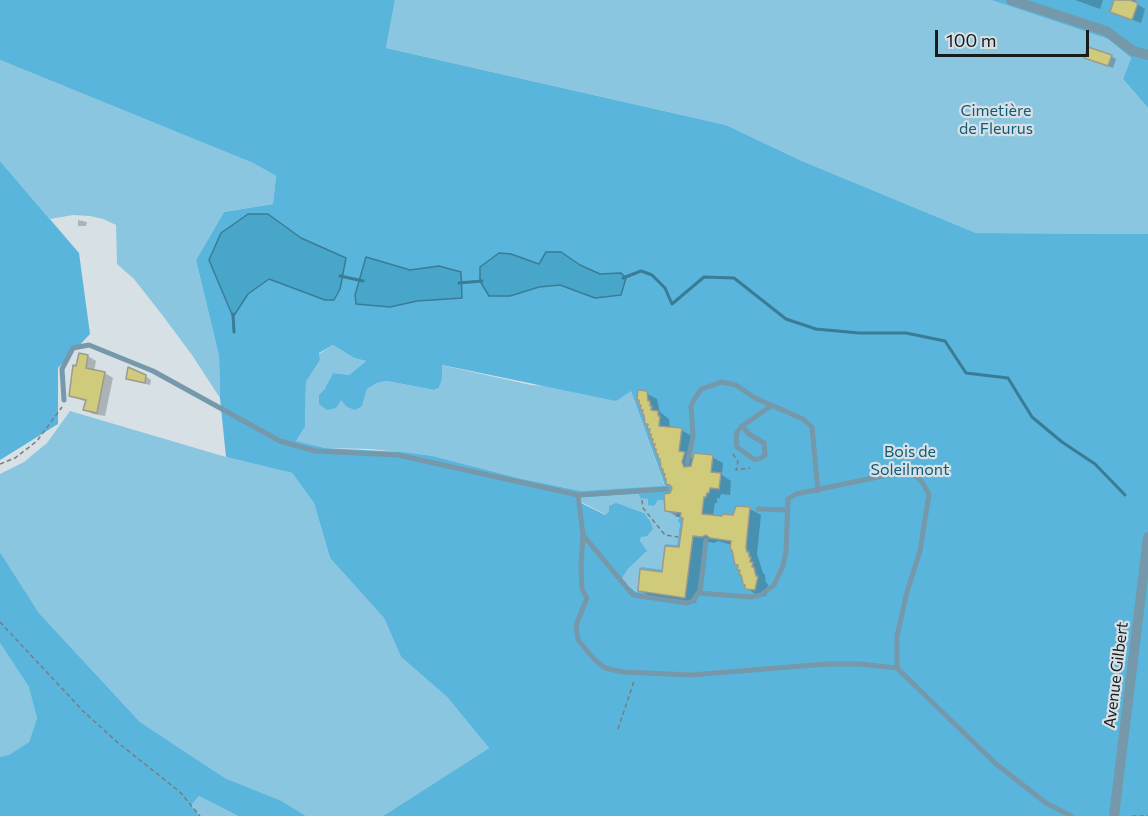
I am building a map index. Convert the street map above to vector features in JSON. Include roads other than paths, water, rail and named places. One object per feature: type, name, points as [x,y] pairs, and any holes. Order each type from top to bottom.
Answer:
[{"type":"street","points":[[1011,0],[1106,31],[1133,51],[1148,55]]},
{"type":"street","name":"Avenue Gilbert","points":[[1114,816],[1148,537]]},
{"type":"lane","points":[[64,400],[62,369],[73,348],[90,345],[153,371],[280,441],[315,451],[398,455],[578,495],[667,489]]},
{"type":"lane","points":[[687,463],[693,436],[691,406],[701,389],[722,382],[736,385],[755,398],[803,419],[812,427],[818,491]]},
{"type":"lane","points":[[742,426],[749,434],[764,443],[765,455],[755,460],[735,443],[737,432],[742,426],[771,406]]},
{"type":"lane","points":[[583,535],[633,596],[687,603],[693,601],[698,593],[751,597],[761,595],[774,585],[783,566],[786,551],[788,499],[796,494],[907,471],[920,478],[929,494],[920,551],[907,592],[897,636],[897,668]]},
{"type":"lane","points":[[578,495],[583,535],[582,589],[587,598],[576,625],[578,640],[605,668],[623,672],[691,675],[827,664],[860,664],[897,668],[995,763],[1046,803],[1071,816]]},
{"type":"lane","points":[[758,509],[787,510]]},
{"type":"lane","points":[[700,593],[706,540]]},
{"type":"waterway","points":[[623,278],[641,271],[652,275],[665,288],[672,304],[704,277],[734,278],[786,319],[816,329],[859,333],[906,333],[945,341],[966,373],[1008,378],[1032,417],[1062,442],[1095,464],[1125,495]]},
{"type":"waterway","points":[[340,276],[363,281]]},
{"type":"waterway","points":[[459,283],[482,281]]},
{"type":"waterway","points":[[233,314],[234,332]]},
{"type":"park label","name":"Cimetière de Fleurus","points":[[996,120]]},
{"type":"park label","name":"Bois de Soleilmont","points":[[910,461]]}]
